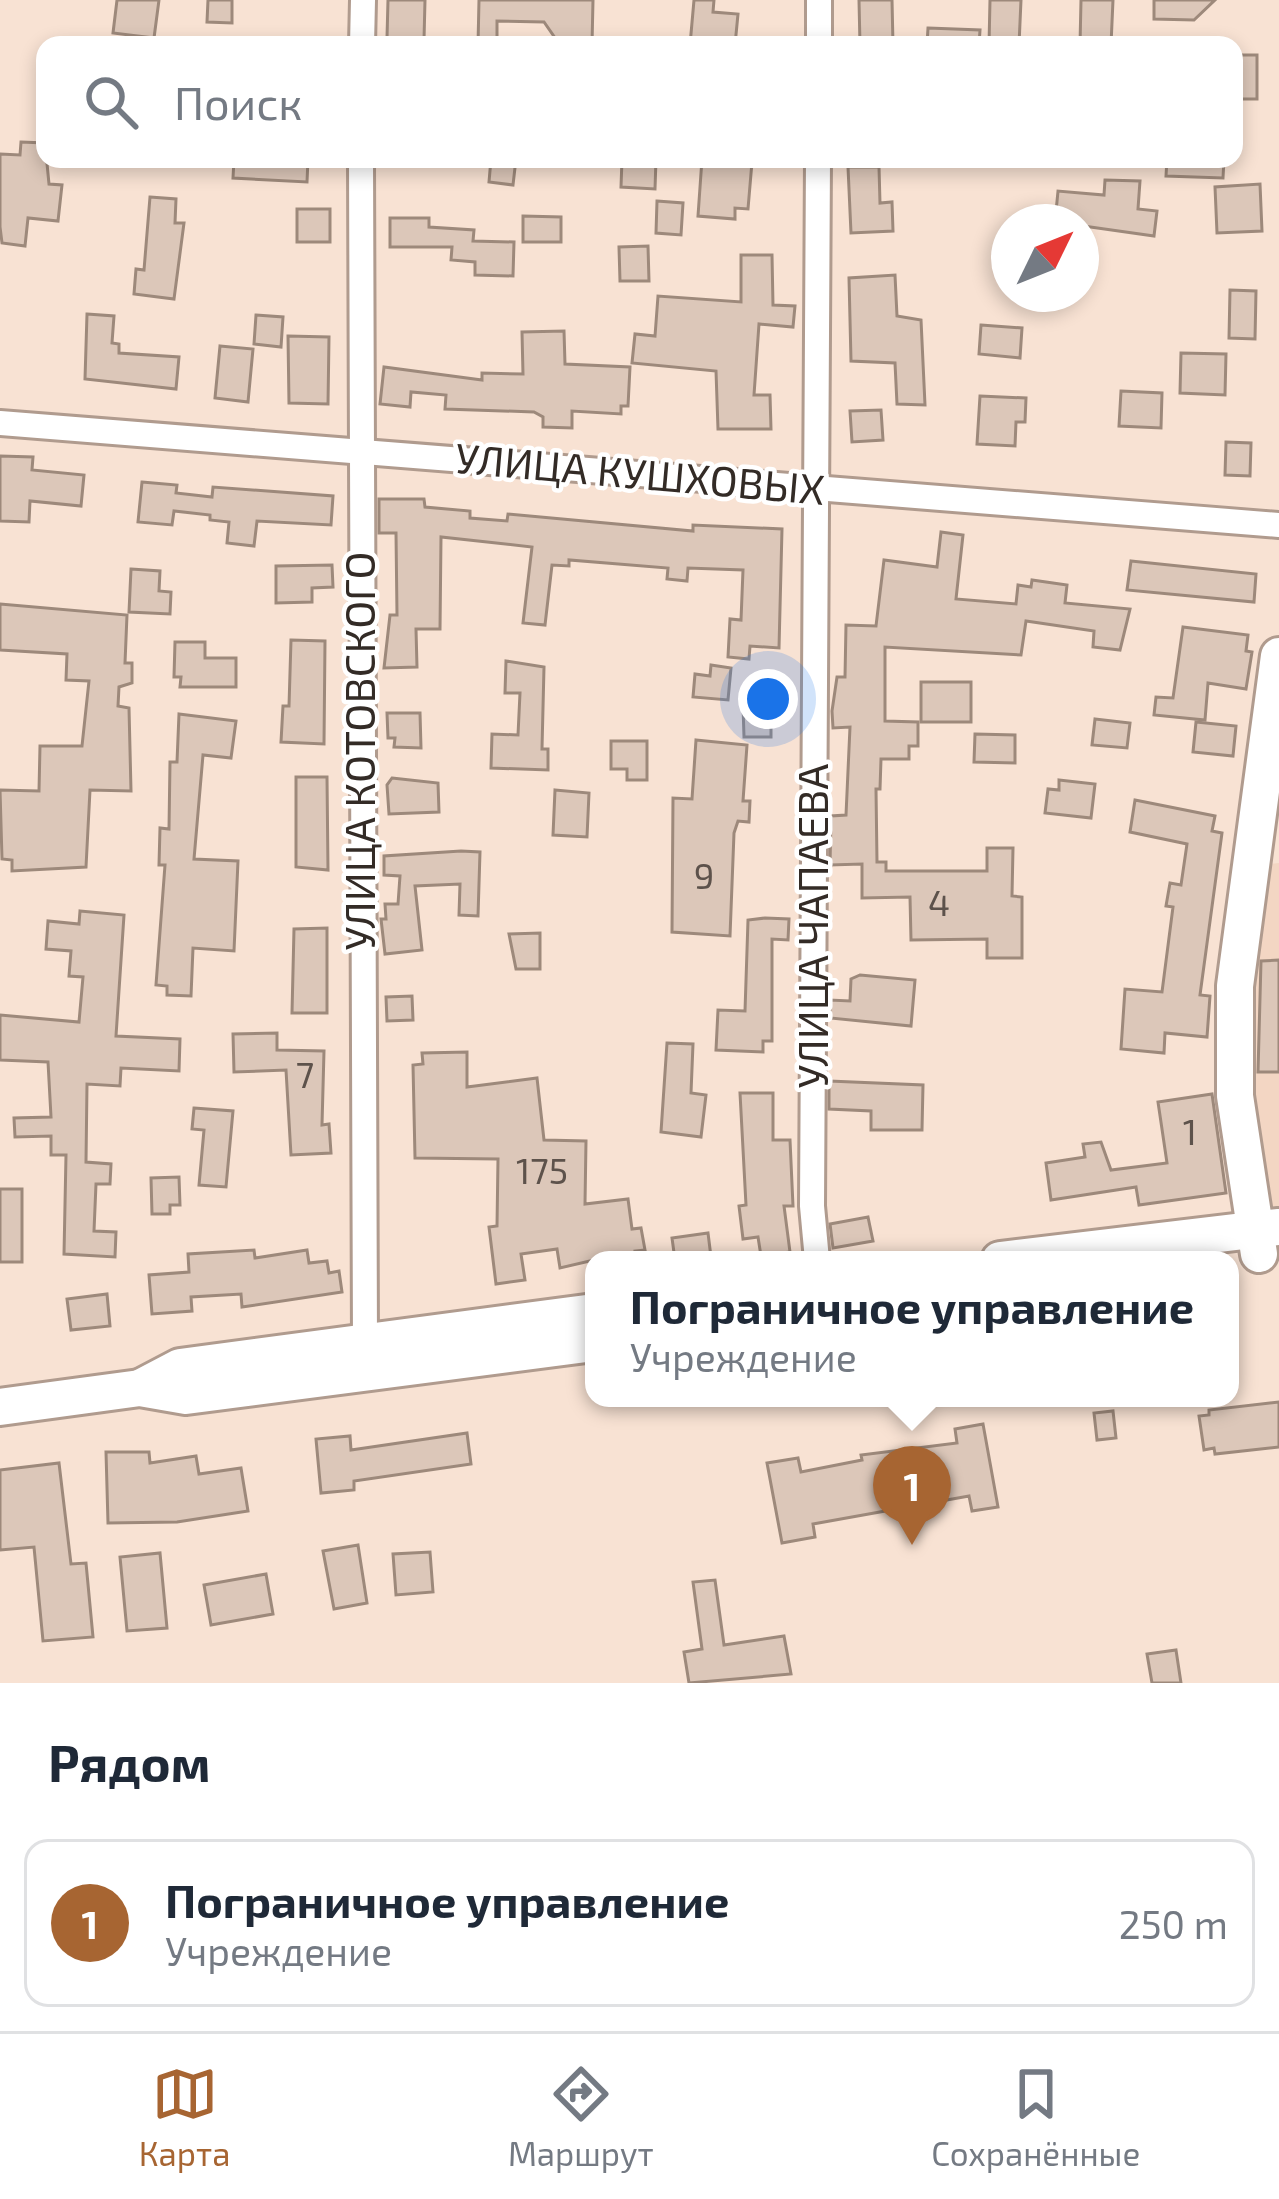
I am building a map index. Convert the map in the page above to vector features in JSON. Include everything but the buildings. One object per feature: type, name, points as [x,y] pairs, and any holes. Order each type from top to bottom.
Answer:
[{"type":"main road","points":[[1268,1241],[1235,1096],[1235,986],[1279,656]]},
{"type":"main road","points":[[1127,1251],[1268,1241]]},
{"type":"main road","points":[[1239,1251],[1268,1241]]},
{"type":"main road","points":[[140,1388],[180,1367],[585,1313]]},
{"type":"main road","points":[[0,1407],[140,1388],[186,1396],[585,1344]]},
{"type":"street","points":[[362,0],[362,36]]},
{"type":"street","points":[[819,36],[820,0]]},
{"type":"street","name":"УЛИЦА КОТОВСКОГО","points":[[361,168],[358,450],[365,1344]]},
{"type":"street","name":"УЛИЦА ЧАПАЕВА","points":[[816,1251],[812,1207],[818,168]]},
{"type":"street","name":"УЛИЦА КУШХОВЫХ","points":[[0,423],[1279,525]]},
{"type":"shaded area","points":[[1279,863],[1279,1227],[1254,1230],[1251,866]]},
{"type":"place","name":"Пограничное управление","points":[[912,1545]]}]
